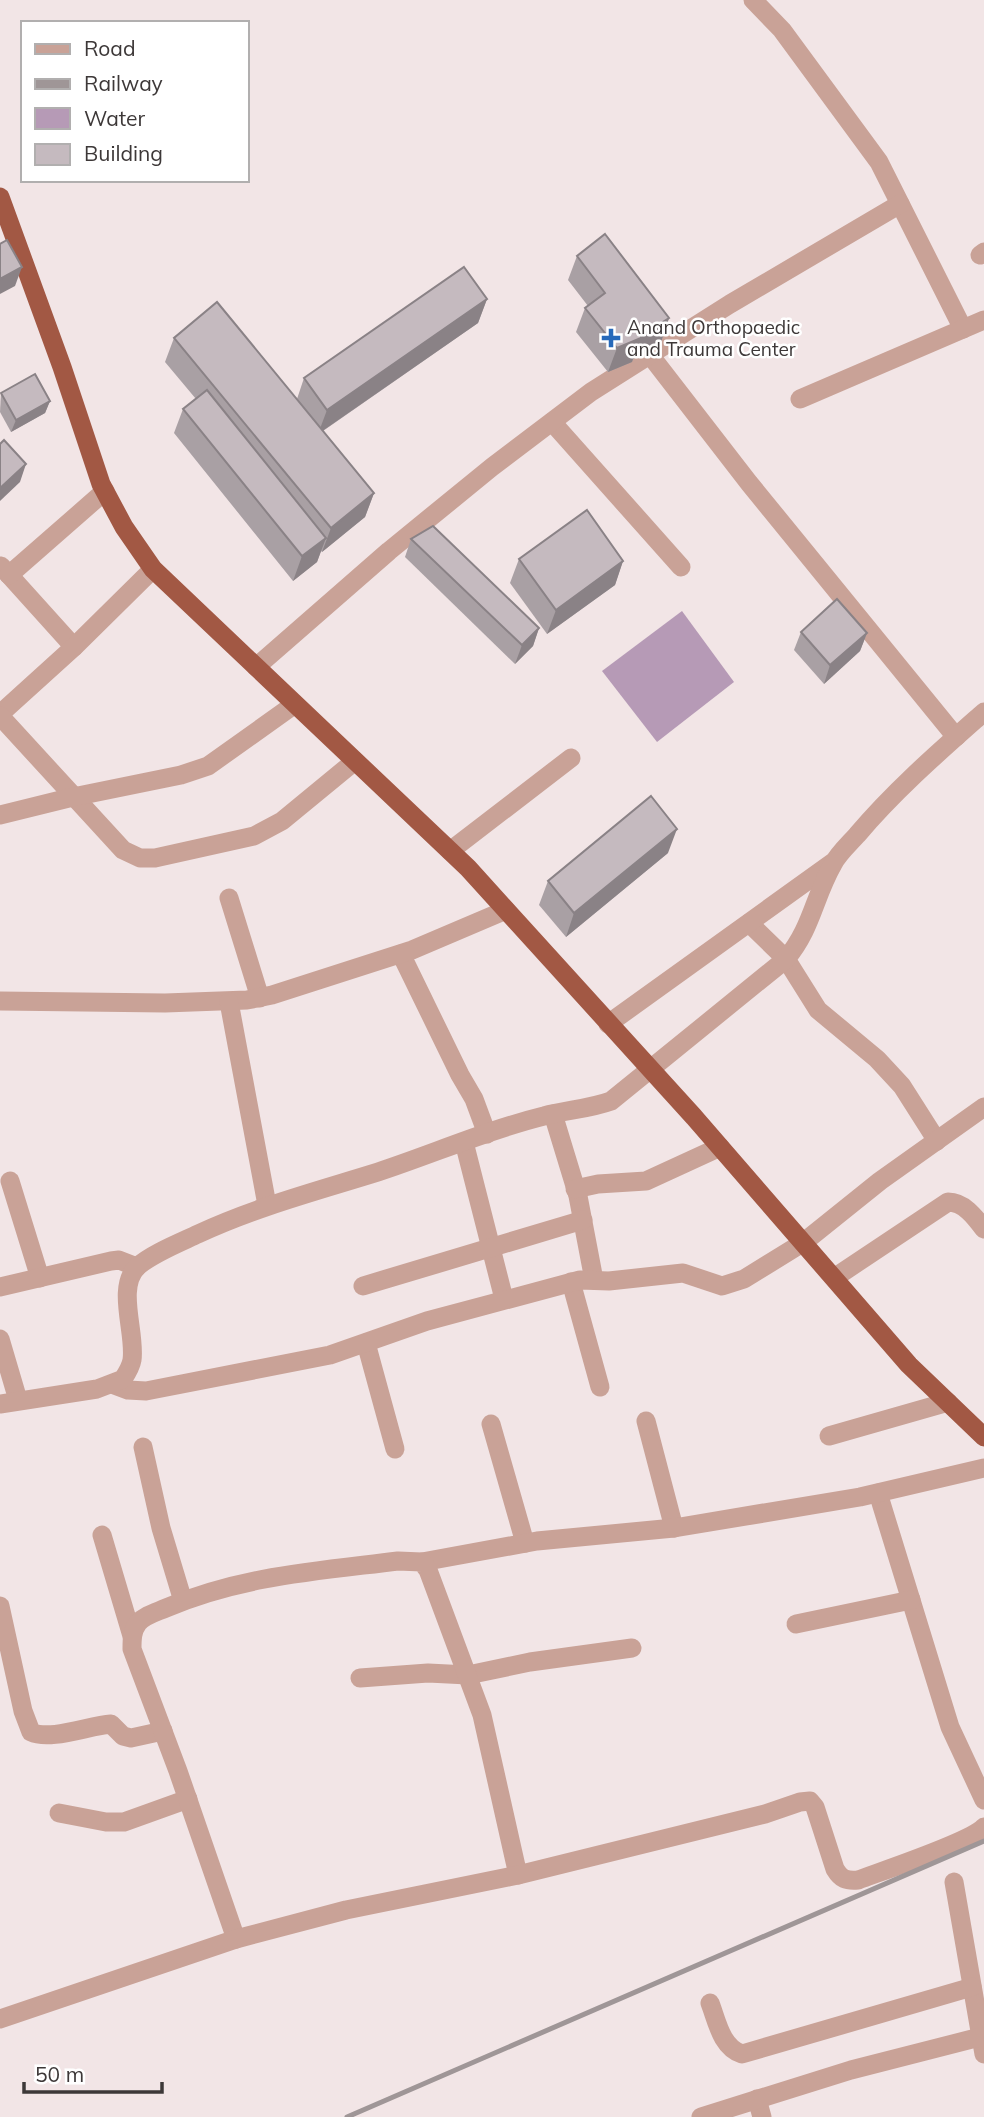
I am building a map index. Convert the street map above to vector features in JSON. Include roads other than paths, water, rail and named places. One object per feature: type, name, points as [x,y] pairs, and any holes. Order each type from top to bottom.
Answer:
[{"type":"highway","points":[[0,197],[105,491],[124,527],[153,569],[450,851],[720,1147],[909,1365],[984,1437]]},
{"type":"street","points":[[752,0],[782,30],[817,74],[879,162],[963,329]]},
{"type":"street","points":[[256,667],[389,551],[591,391],[900,204]]},
{"type":"street","points":[[800,399],[984,320]]},
{"type":"street","points":[[650,355],[749,483],[956,737]]},
{"type":"street","points":[[552,422],[681,568]]},
{"type":"street","points":[[74,647],[4,570],[105,491]]},
{"type":"street","points":[[153,569],[0,715],[123,850],[140,858],[155,858],[227,843],[270,829],[355,761]]},
{"type":"street","points":[[0,815],[181,775],[208,765],[295,704]]},
{"type":"street","points":[[608,1024],[833,863],[877,811],[984,712]]},
{"type":"street","points":[[450,851],[571,758]]},
{"type":"street","points":[[0,1339],[9,1402],[97,1389],[112,1384],[123,1378],[132,1359],[128,1286],[137,1267],[241,1214],[378,1172],[486,1134],[553,1114],[591,1108],[611,1101],[786,959],[808,926],[833,863]]},
{"type":"street","points":[[229,898],[260,998]]},
{"type":"street","points":[[0,1001],[229,1002],[260,998],[401,954],[506,910]]},
{"type":"street","points":[[750,923],[786,959],[818,1010],[877,1059],[902,1086],[937,1141]]},
{"type":"street","points":[[401,954],[468,1087],[486,1134]]},
{"type":"street","points":[[229,1002],[267,1205]]},
{"type":"street","points":[[112,1384],[128,1390],[146,1391],[309,1360],[427,1321],[571,1282],[683,1273],[722,1286],[758,1271],[804,1242],[880,1181],[984,1107]]},
{"type":"street","points":[[553,1114],[583,1220],[594,1280]]},
{"type":"street","points":[[464,1142],[504,1299]]},
{"type":"street","points":[[575,1189],[598,1184],[646,1181],[720,1147]]},
{"type":"street","points":[[10,1181],[40,1278]]},
{"type":"street","points":[[834,1278],[948,1202],[956,1202],[966,1208],[984,1229]]},
{"type":"street","points":[[363,1286],[583,1220]]},
{"type":"street","points":[[0,1287],[111,1261],[119,1260],[137,1267]]},
{"type":"street","points":[[571,1282],[600,1387]]},
{"type":"street","points":[[366,1343],[395,1449]]},
{"type":"street","points":[[829,1436],[947,1402]]},
{"type":"street","points":[[646,1421],[674,1528]]},
{"type":"street","points":[[491,1424],[525,1543]]},
{"type":"street","points":[[143,1447],[161,1528],[183,1601]]},
{"type":"street","points":[[132,1636],[135,1626],[143,1618],[183,1601],[262,1578],[409,1560],[422,1562],[525,1543],[674,1528],[878,1493],[984,1468]]},
{"type":"street","points":[[878,1493],[950,1727],[984,1800]]},
{"type":"street","points":[[102,1535],[132,1636],[132,1648],[236,1939]]},
{"type":"street","points":[[422,1562],[428,1570],[482,1716],[518,1875]]},
{"type":"street","points":[[796,1624],[911,1600]]},
{"type":"street","points":[[0,1606],[30,1732],[38,1735],[52,1734],[111,1724],[123,1736],[131,1738],[163,1731]]},
{"type":"street","points":[[360,1678],[428,1674],[468,1675],[530,1662],[632,1648]]},
{"type":"street","points":[[59,1813],[106,1822],[124,1822],[188,1799]]},
{"type":"street","points":[[0,2019],[236,1939],[346,1910],[518,1875],[765,1814],[800,1802],[810,1801],[815,1807],[835,1869],[840,1877],[848,1881],[858,1880],[955,1842],[984,1826]]},
{"type":"street","points":[[701,2117],[760,2108],[851,2070],[983,2042],[954,1882]]},
{"type":"street","points":[[710,2003],[728,2046],[734,2052],[742,2054],[972,1987]]},
{"type":"water","points":[[682,611],[734,682],[657,742],[602,671]]},
{"type":"railway","points":[[347,2117],[984,1841]]},
{"type":"place","name":"Anand Orthopaedic and Trauma Center","points":[[611,338]]}]
